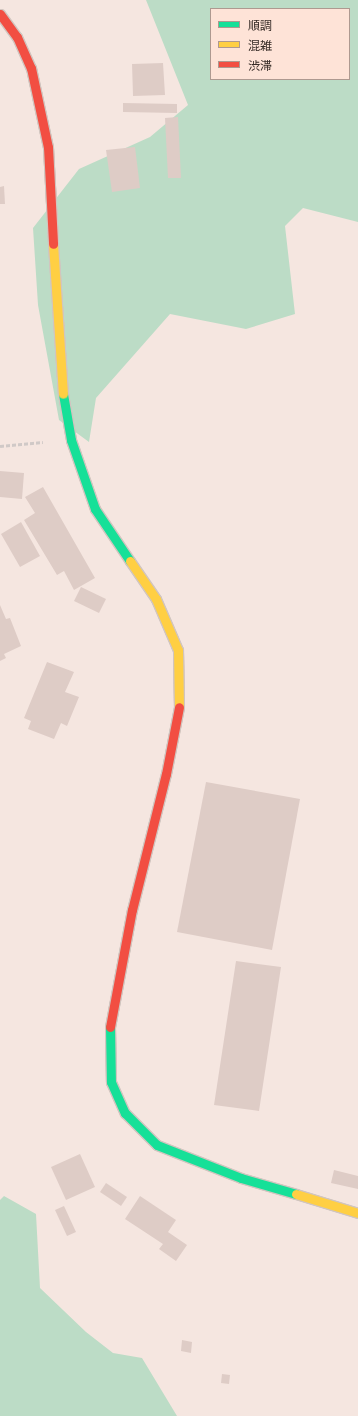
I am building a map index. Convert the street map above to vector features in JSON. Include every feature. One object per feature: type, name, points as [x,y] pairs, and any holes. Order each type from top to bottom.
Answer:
[{"type":"street","points":[[0,14],[17,37],[31,68],[48,146],[61,383],[71,440],[95,509],[156,599],[178,650],[179,707],[166,774],[132,910],[110,1026],[111,1082],[125,1113],[157,1145],[241,1178],[358,1213]]},
{"type":"path","points":[[0,446],[71,440]]},
{"type":"green space","points":[[146,0],[358,0],[358,222],[303,208],[285,226],[295,314],[246,329],[170,314],[96,398],[89,442],[59,420],[38,305],[33,228],[79,169],[150,137],[188,105]]},
{"type":"green space","points":[[4,1196],[36,1214],[40,1288],[86,1332],[113,1353],[142,1358],[177,1416],[0,1416],[0,1200]]},
{"type":"building","points":[[163,63],[165,95],[133,96],[132,64]]},
{"type":"building","points":[[123,103],[177,104],[177,113],[123,112]]},
{"type":"building","points":[[178,117],[181,178],[168,178],[165,118]]},
{"type":"building","points":[[135,147],[140,188],[112,192],[106,150]]},
{"type":"building","points":[[4,186],[5,204],[0,204],[0,187]]},
{"type":"building","points":[[0,471],[24,473],[22,499],[0,497]]},
{"type":"building","points":[[43,487],[95,578],[74,590],[64,571],[57,575],[24,520],[35,513],[25,497]]},
{"type":"building","points":[[21,522],[40,556],[20,567],[1,534]]},
{"type":"building","points":[[81,587],[106,599],[99,613],[74,601]]},
{"type":"building","points":[[0,605],[6,619],[10,618],[21,646],[4,654],[6,658],[0,661]]},
{"type":"building","points":[[47,662],[74,672],[65,692],[79,697],[67,726],[61,723],[54,739],[28,729],[31,721],[24,718]]},
{"type":"building","points":[[206,782],[300,799],[272,950],[177,932]]},
{"type":"building","points":[[236,961],[281,967],[259,1111],[214,1105]]},
{"type":"building","points":[[80,1154],[95,1187],[66,1200],[51,1167]]},
{"type":"building","points":[[334,1170],[358,1176],[358,1189],[331,1183]]},
{"type":"building","points":[[106,1183],[127,1197],[121,1206],[100,1192]]},
{"type":"building","points":[[140,1196],[176,1220],[168,1232],[187,1245],[176,1261],[159,1249],[163,1244],[125,1219]]},
{"type":"building","points":[[64,1206],[76,1232],[67,1236],[55,1210]]},
{"type":"building","points":[[182,1340],[192,1342],[191,1353],[181,1351]]},
{"type":"building","points":[[222,1374],[230,1375],[229,1384],[221,1383]]},
{"type":"traffic: fast","points":[[63,394],[71,440],[95,509],[130,561]]},
{"type":"traffic: fast","points":[[110,1027],[111,1082],[125,1113],[157,1145],[241,1178],[296,1194]]},
{"type":"traffic: slow","points":[[53,244],[63,394]]},
{"type":"traffic: slow","points":[[130,561],[156,599],[178,650],[179,707]]},
{"type":"traffic: slow","points":[[296,1194],[358,1213]]},
{"type":"traffic: jam","points":[[0,14],[17,37],[31,68],[48,147],[53,244]]},
{"type":"traffic: jam","points":[[110,1027],[132,910],[166,774],[179,707]]}]
